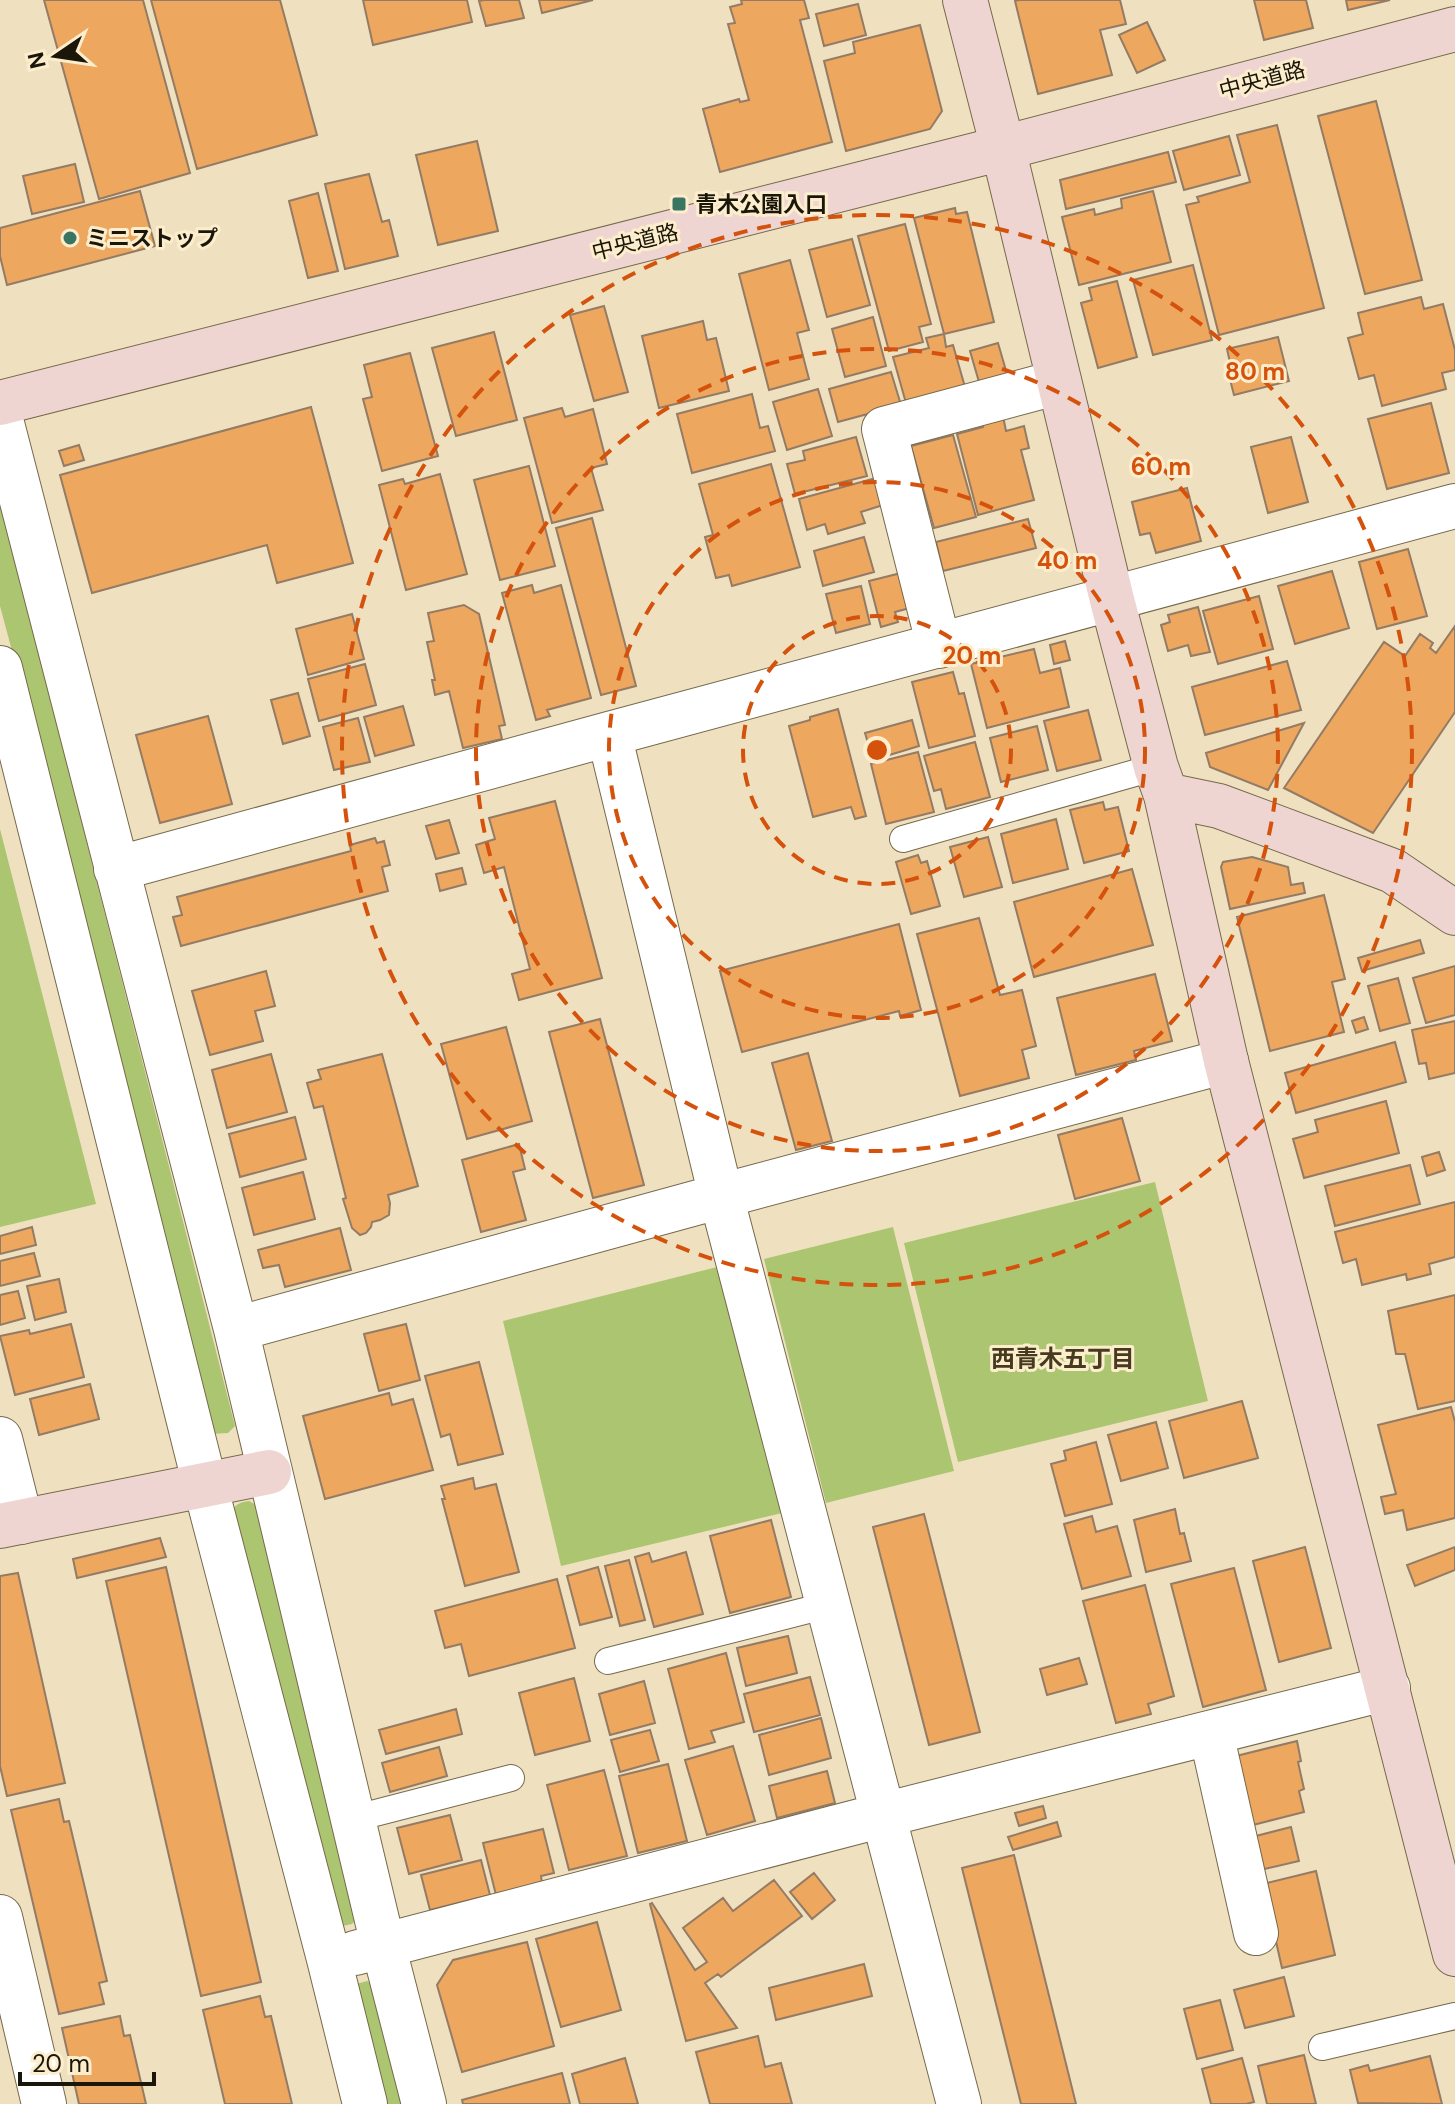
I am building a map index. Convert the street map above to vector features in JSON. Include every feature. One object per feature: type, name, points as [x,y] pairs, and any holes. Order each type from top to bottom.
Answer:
[{"type":"street","points":[[965,0],[1112,600],[1161,781],[1226,1061],[1455,1954]]},
{"type":"street","name":"中央道路","points":[[0,403],[1003,148],[1455,29]]},
{"type":"street","points":[[939,646],[884,429],[1059,382]]},
{"type":"street","points":[[0,416],[236,1329],[352,1819],[424,2104]]},
{"type":"street","points":[[116,869],[1455,506]]},
{"type":"street","points":[[0,668],[205,1485],[365,2104]]},
{"type":"street","points":[[609,734],[721,1196],[959,2104]]},
{"type":"street","points":[[1161,781],[1393,871],[1455,913]]},
{"type":"street","points":[[236,1329],[1226,1061]]},
{"type":"street","points":[[0,1439],[10,1524],[269,1472]]},
{"type":"street","points":[[329,1959],[1388,1688]]},
{"type":"street","points":[[1211,1733],[1256,1933]]},
{"type":"street","points":[[0,1917],[44,2104]]},
{"type":"lane","points":[[903,839],[1161,781]]},
{"type":"lane","points":[[608,1661],[828,1605]]},
{"type":"lane","points":[[352,1819],[511,1778]]},
{"type":"lane","points":[[1322,2047],[1455,2016]]},
{"type":"green space","points":[[0,501],[235,1426],[228,1433],[211,1434],[0,606]]},
{"type":"green space","points":[[0,829],[96,1204],[0,1227]]},
{"type":"green space","points":[[1155,1182],[1208,1401],[958,1462],[904,1243]]},
{"type":"green space","points":[[893,1227],[954,1471],[826,1503],[764,1259]]},
{"type":"green space","points":[[721,1266],[782,1513],[561,1566],[503,1321]]},
{"type":"green space","points":[[249,1501],[256,1505],[357,1919],[352,1924],[338,1927],[229,1514],[238,1504]]},
{"type":"green space","points":[[367,1981],[374,1985],[405,2104],[378,2104],[353,1985]]},
{"type":"building","points":[[44,0],[143,0],[190,173],[99,199]]},
{"type":"building","points":[[151,0],[280,0],[317,135],[197,169]]},
{"type":"building","points":[[363,0],[467,0],[472,22],[373,45]]},
{"type":"building","points":[[519,0],[524,18],[486,26],[479,1]]},
{"type":"building","points":[[539,0],[593,0],[542,13]]},
{"type":"building","points":[[741,0],[804,0],[809,18],[800,20],[832,142],[720,172],[703,109],[739,99],[740,102],[749,100],[728,24],[735,23],[730,7],[742,4]]},
{"type":"building","points":[[1120,0],[1126,24],[1100,30],[1112,75],[1038,94],[1015,1]]},
{"type":"building","points":[[1254,0],[1306,0],[1313,28],[1264,40]]},
{"type":"building","points":[[1346,0],[1390,0],[1348,10]]},
{"type":"building","points":[[858,4],[866,35],[824,46],[816,14]]},
{"type":"building","points":[[1147,22],[1165,60],[1137,73],[1119,35]]},
{"type":"building","points":[[920,25],[942,111],[930,129],[846,151],[824,61],[855,53],[853,42]]},
{"type":"building","points":[[1376,101],[1422,280],[1365,294],[1318,116]]},
{"type":"building","points":[[1277,125],[1324,308],[1219,335],[1186,205],[1199,202],[1197,197],[1250,182],[1237,135]]},
{"type":"building","points":[[1229,136],[1240,175],[1184,190],[1173,151]]},
{"type":"building","points":[[477,141],[498,231],[438,245],[416,155]]},
{"type":"building","points":[[1168,152],[1176,182],[1066,209],[1060,180]]},
{"type":"building","points":[[75,164],[84,202],[32,214],[23,176]]},
{"type":"building","points":[[369,174],[382,222],[389,220],[398,256],[345,269],[325,184]]},
{"type":"building","points":[[140,191],[155,246],[7,285],[0,256],[0,228]]},
{"type":"building","points":[[1153,191],[1171,262],[1079,285],[1062,217],[1094,209],[1095,215],[1122,208],[1121,199]]},
{"type":"building","points":[[318,193],[338,271],[308,278],[289,201]]},
{"type":"building","points":[[955,208],[956,214],[967,212],[994,322],[944,334],[914,218]]},
{"type":"building","points":[[905,224],[931,324],[919,327],[923,342],[889,351],[858,236]]},
{"type":"building","points":[[852,239],[870,305],[827,317],[809,250]]},
{"type":"building","points":[[790,260],[809,330],[797,333],[809,379],[769,390],[739,274]]},
{"type":"building","points":[[1193,265],[1212,340],[1153,355],[1133,280]]},
{"type":"building","points":[[1117,281],[1137,357],[1098,368],[1081,303],[1092,300],[1089,288]]},
{"type":"building","points":[[1421,297],[1424,309],[1443,304],[1455,350],[1455,370],[1442,373],[1446,389],[1382,406],[1374,375],[1359,379],[1348,338],[1363,334],[1358,313]]},
{"type":"building","points":[[604,306],[628,392],[594,401],[570,315]]},
{"type":"building","points":[[873,317],[886,366],[845,377],[832,329]]},
{"type":"building","points":[[703,321],[707,340],[716,338],[729,391],[659,408],[642,336]]},
{"type":"building","points":[[494,332],[517,420],[456,436],[432,348]]},
{"type":"building","points":[[944,334],[946,347],[953,345],[965,387],[906,403],[893,357],[929,348],[926,338]]},
{"type":"building","points":[[1278,337],[1289,381],[1234,395],[1227,368],[1231,367],[1227,349]]},
{"type":"building","points":[[998,343],[1007,374],[979,382],[970,351]]},
{"type":"building","points":[[410,353],[438,456],[382,471],[363,399],[372,397],[364,365]]},
{"type":"building","points":[[891,372],[901,405],[838,422],[829,389]]},
{"type":"building","points":[[818,389],[832,436],[787,450],[773,402]]},
{"type":"building","points":[[752,394],[760,428],[768,426],[775,451],[692,473],[677,414]]},
{"type":"building","points":[[1431,403],[1449,473],[1387,489],[1368,419]]},
{"type":"building","points":[[311,407],[353,563],[277,583],[267,545],[92,593],[60,475]]},
{"type":"building","points":[[562,408],[565,417],[593,409],[607,464],[591,468],[603,510],[552,523],[524,418]]},
{"type":"building","points":[[1003,416],[1006,431],[1024,426],[1029,448],[1021,450],[1034,500],[978,515],[957,434],[983,427],[982,421]]},
{"type":"building","points":[[953,435],[976,517],[934,528],[911,446]]},
{"type":"building","points":[[856,437],[867,476],[795,494],[787,464],[805,460],[803,451]]},
{"type":"building","points":[[1291,437],[1308,502],[1268,513],[1251,447]]},
{"type":"building","points":[[79,445],[84,460],[64,466],[59,451]]},
{"type":"building","points":[[771,464],[800,567],[732,586],[729,575],[716,578],[705,537],[713,535],[699,484]]},
{"type":"building","points":[[529,466],[555,566],[500,580],[474,480]]},
{"type":"building","points":[[440,474],[467,574],[406,590],[379,485],[403,479],[405,484]]},
{"type":"building","points":[[876,478],[883,505],[861,512],[865,523],[828,534],[825,524],[807,530],[799,499]]},
{"type":"building","points":[[1187,488],[1201,541],[1156,553],[1150,533],[1140,535],[1132,502]]},
{"type":"building","points":[[592,518],[636,686],[601,695],[556,528]]},
{"type":"building","points":[[1028,519],[1036,548],[943,571],[936,542]]},
{"type":"building","points":[[864,537],[874,572],[823,586],[814,551]]},
{"type":"building","points":[[1408,549],[1427,616],[1377,629],[1359,562]]},
{"type":"building","points":[[1332,571],[1349,628],[1295,644],[1278,586]]},
{"type":"building","points":[[901,573],[910,608],[895,612],[898,622],[881,627],[869,581]]},
{"type":"building","points":[[532,585],[534,593],[561,585],[591,698],[547,710],[550,716],[536,720],[502,593]]},
{"type":"building","points":[[861,586],[870,624],[836,633],[826,594]]},
{"type":"building","points":[[1259,596],[1273,649],[1218,664],[1203,611]]},
{"type":"building","points":[[464,605],[479,614],[505,725],[499,726],[502,739],[463,748],[449,691],[435,695],[427,642],[434,641],[428,613]]},
{"type":"building","points":[[1198,607],[1210,652],[1191,656],[1188,645],[1168,651],[1161,625],[1170,622],[1168,615]]},
{"type":"building","points":[[352,614],[364,659],[308,675],[296,629]]},
{"type":"building","points":[[1455,626],[1455,712],[1373,833],[1284,788],[1384,642],[1405,656],[1420,634],[1433,643],[1430,648],[1436,653]]},
{"type":"building","points":[[1065,641],[1070,660],[1054,664],[1050,645]]},
{"type":"building","points":[[1034,649],[1040,673],[1060,668],[1069,707],[987,728],[971,664]]},
{"type":"building","points":[[1287,661],[1301,710],[1205,735],[1192,687]]},
{"type":"building","points":[[365,664],[376,705],[319,721],[308,679]]},
{"type":"building","points":[[953,672],[959,694],[964,693],[975,736],[929,748],[912,682]]},
{"type":"building","points":[[298,693],[310,736],[283,744],[271,700]]},
{"type":"building","points":[[403,706],[414,745],[375,756],[364,717]]},
{"type":"building","points":[[838,709],[866,816],[855,819],[851,807],[813,817],[789,726]]},
{"type":"building","points":[[1088,710],[1101,760],[1057,771],[1044,721]]},
{"type":"building","points":[[208,716],[232,804],[160,823],[136,735]]},
{"type":"building","points":[[358,718],[370,762],[334,770],[323,727]]},
{"type":"building","points":[[912,720],[919,746],[873,760],[865,733]]},
{"type":"building","points":[[1304,723],[1268,790],[1210,767],[1206,753]]},
{"type":"building","points":[[1037,726],[1048,770],[1001,782],[990,738]]},
{"type":"building","points":[[975,742],[990,797],[946,809],[941,789],[934,791],[924,756]]},
{"type":"building","points":[[918,752],[934,812],[886,824],[871,764]]},
{"type":"building","points":[[555,801],[602,978],[519,1000],[512,974],[530,969],[504,867],[484,873],[476,845],[495,839],[489,818]]},
{"type":"building","points":[[1103,802],[1105,810],[1118,807],[1129,851],[1084,863],[1070,810]]},
{"type":"building","points":[[1056,819],[1068,869],[1013,883],[1001,834]]},
{"type":"building","points":[[449,820],[459,853],[436,859],[426,826]]},
{"type":"building","points":[[988,837],[1002,887],[964,897],[950,847]]},
{"type":"building","points":[[375,838],[377,843],[384,841],[390,865],[382,867],[388,891],[181,946],[173,917],[182,915],[177,897],[351,851],[350,845]]},
{"type":"building","points":[[918,855],[921,863],[927,861],[940,906],[911,914],[896,862]]},
{"type":"building","points":[[1252,857],[1288,867],[1291,885],[1303,883],[1305,893],[1230,909],[1221,867],[1223,862]]},
{"type":"building","points":[[462,868],[466,884],[440,891],[436,874]]},
{"type":"building","points":[[1132,869],[1153,945],[1034,977],[1014,902]]},
{"type":"building","points":[[1324,895],[1345,979],[1332,982],[1344,1032],[1270,1051],[1237,917]]},
{"type":"building","points":[[979,918],[1000,995],[1022,990],[1036,1046],[1022,1050],[1029,1078],[960,1096],[917,934]]},
{"type":"building","points":[[899,924],[921,1010],[900,1016],[899,1011],[742,1052],[720,971]]},
{"type":"building","points":[[1420,940],[1424,953],[1362,971],[1358,958]]},
{"type":"building","points":[[1455,966],[1455,1015],[1426,1023],[1413,978]]},
{"type":"building","points":[[266,971],[275,1006],[255,1011],[263,1041],[210,1055],[192,991]]},
{"type":"building","points":[[1155,974],[1172,1041],[1134,1051],[1136,1060],[1076,1075],[1057,998]]},
{"type":"building","points":[[1398,978],[1410,1023],[1380,1031],[1368,986]]},
{"type":"building","points":[[1364,1017],[1368,1029],[1356,1033],[1352,1021]]},
{"type":"building","points":[[600,1019],[644,1185],[593,1198],[549,1032]]},
{"type":"building","points":[[1455,1021],[1455,1073],[1429,1079],[1426,1063],[1419,1064],[1412,1030]]},
{"type":"building","points":[[506,1027],[532,1121],[467,1139],[441,1044]]},
{"type":"building","points":[[1395,1042],[1406,1082],[1296,1113],[1285,1073]]},
{"type":"building","points":[[808,1053],[832,1141],[796,1150],[772,1063]]},
{"type":"building","points":[[271,1054],[287,1112],[227,1128],[212,1070]]},
{"type":"building","points":[[382,1054],[418,1186],[388,1195],[389,1215],[372,1222],[366,1233],[360,1235],[352,1228],[343,1199],[346,1198],[323,1106],[314,1108],[307,1083],[321,1079],[318,1070]]},
{"type":"building","points":[[1386,1101],[1399,1153],[1304,1178],[1293,1139],[1318,1132],[1315,1120]]},
{"type":"building","points":[[295,1117],[306,1159],[240,1177],[229,1134]]},
{"type":"building","points":[[1122,1118],[1140,1181],[1075,1199],[1058,1135]]},
{"type":"building","points":[[519,1144],[525,1169],[513,1172],[526,1220],[481,1232],[462,1160]]},
{"type":"building","points":[[1439,1152],[1445,1170],[1427,1176],[1422,1157]]},
{"type":"building","points":[[1410,1165],[1420,1204],[1335,1226],[1325,1186]]},
{"type":"building","points":[[303,1172],[315,1219],[254,1235],[242,1188]]},
{"type":"building","points":[[1455,1202],[1455,1257],[1429,1264],[1431,1274],[1407,1280],[1406,1274],[1362,1285],[1356,1259],[1343,1263],[1335,1232]]},
{"type":"building","points":[[32,1227],[36,1245],[0,1254],[0,1236]]},
{"type":"building","points":[[340,1228],[351,1270],[285,1287],[279,1265],[263,1268],[258,1250]]},
{"type":"building","points":[[34,1253],[40,1276],[0,1286],[0,1261]]},
{"type":"building","points":[[59,1279],[66,1312],[35,1320],[27,1286]]},
{"type":"building","points":[[18,1291],[25,1318],[0,1325],[0,1295]]},
{"type":"building","points":[[1455,1295],[1455,1401],[1418,1409],[1405,1354],[1396,1354],[1388,1311]]},
{"type":"building","points":[[71,1324],[84,1377],[15,1395],[0,1336],[29,1330],[30,1334]]},
{"type":"building","points":[[406,1324],[420,1380],[379,1391],[364,1334]]},
{"type":"building","points":[[479,1362],[503,1454],[458,1465],[450,1434],[441,1437],[425,1376]]},
{"type":"building","points":[[90,1384],[99,1419],[39,1435],[30,1399]]},
{"type":"building","points":[[389,1393],[392,1405],[413,1399],[433,1470],[325,1499],[303,1416]]},
{"type":"building","points":[[1242,1401],[1258,1458],[1184,1478],[1169,1421]]},
{"type":"building","points":[[1451,1407],[1455,1422],[1455,1518],[1407,1530],[1403,1510],[1385,1514],[1381,1497],[1396,1494],[1378,1425]]},
{"type":"building","points":[[1156,1422],[1168,1468],[1121,1481],[1108,1435]]},
{"type":"building","points":[[1096,1442],[1112,1504],[1065,1516],[1051,1464],[1066,1460],[1064,1451]]},
{"type":"building","points":[[473,1478],[475,1489],[496,1484],[519,1572],[465,1586],[441,1486]]},
{"type":"building","points":[[1175,1509],[1180,1534],[1184,1533],[1191,1561],[1146,1572],[1134,1520]]},
{"type":"building","points":[[924,1514],[980,1732],[929,1745],[873,1527]]},
{"type":"building","points":[[1092,1516],[1096,1532],[1117,1526],[1131,1576],[1082,1589],[1064,1524]]},
{"type":"building","points":[[771,1520],[791,1597],[730,1613],[710,1536]]},
{"type":"building","points":[[160,1538],[166,1557],[77,1578],[73,1559]]},
{"type":"building","points":[[1305,1547],[1331,1648],[1279,1662],[1253,1561]]},
{"type":"building","points":[[1455,1547],[1455,1570],[1415,1586],[1407,1565]]},
{"type":"building","points":[[686,1552],[703,1614],[654,1627],[635,1557],[649,1553],[652,1562]]},
{"type":"building","points":[[629,1560],[645,1620],[620,1626],[605,1566]]},
{"type":"building","points":[[166,1567],[261,1982],[201,1996],[106,1581]]},
{"type":"building","points":[[598,1567],[612,1617],[580,1625],[567,1576]]},
{"type":"building","points":[[1234,1568],[1266,1690],[1203,1707],[1171,1584]]},
{"type":"building","points":[[18,1573],[65,1783],[7,1796],[0,1766],[0,1576]]},
{"type":"building","points":[[557,1579],[575,1648],[469,1676],[461,1644],[445,1648],[435,1611]]},
{"type":"building","points":[[1145,1585],[1174,1696],[1148,1704],[1151,1714],[1116,1723],[1083,1601]]},
{"type":"building","points":[[788,1636],[797,1673],[746,1686],[737,1648]]},
{"type":"building","points":[[726,1653],[744,1722],[711,1731],[715,1742],[689,1749],[668,1669]]},
{"type":"building","points":[[1079,1658],[1087,1684],[1047,1695],[1040,1669]]},
{"type":"building","points":[[810,1677],[820,1715],[754,1732],[744,1694]]},
{"type":"building","points":[[574,1678],[590,1741],[535,1755],[519,1693]]},
{"type":"building","points":[[644,1681],[655,1723],[610,1735],[599,1694]]},
{"type":"building","points":[[456,1709],[462,1734],[386,1754],[379,1730]]},
{"type":"building","points":[[821,1718],[831,1758],[769,1775],[759,1735]]},
{"type":"building","points":[[650,1730],[659,1761],[620,1772],[611,1740]]},
{"type":"building","points":[[1297,1741],[1304,1789],[1299,1791],[1304,1812],[1249,1826],[1232,1757]]},
{"type":"building","points":[[733,1746],[755,1821],[707,1835],[685,1760]]},
{"type":"building","points":[[439,1747],[447,1776],[390,1792],[382,1763]]},
{"type":"building","points":[[668,1764],[687,1841],[638,1853],[619,1776]]},
{"type":"building","points":[[604,1770],[627,1856],[569,1870],[547,1785]]},
{"type":"building","points":[[827,1771],[835,1803],[777,1818],[769,1786]]},
{"type":"building","points":[[59,1799],[64,1822],[69,1821],[107,1981],[99,1983],[104,2004],[59,2014],[11,1810]]},
{"type":"building","points":[[1043,1806],[1046,1818],[1019,1826],[1015,1813]]},
{"type":"building","points":[[450,1815],[462,1860],[409,1874],[397,1828]]},
{"type":"building","points":[[1057,1822],[1061,1836],[1013,1850],[1008,1837]]},
{"type":"building","points":[[1291,1827],[1299,1861],[1260,1870],[1252,1837]]},
{"type":"building","points":[[543,1829],[554,1873],[541,1876],[542,1883],[496,1895],[483,1843]]},
{"type":"building","points":[[1014,1855],[1076,2104],[1021,2104],[962,1868]]},
{"type":"building","points":[[481,1860],[490,1895],[430,1910],[421,1875]]},
{"type":"building","points":[[1316,1871],[1335,1955],[1282,1968],[1263,1884]]},
{"type":"building","points":[[814,1873],[835,1900],[812,1919],[790,1892]]},
{"type":"building","points":[[774,1880],[802,1916],[721,1977],[718,1974],[705,1983],[737,2028],[686,2041],[650,1904],[695,1970],[707,1962],[683,1928],[723,1898],[733,1911]]},
{"type":"building","points":[[597,1922],[621,2010],[561,2027],[536,1939]]},
{"type":"building","points":[[527,1942],[554,2046],[462,2072],[437,1985],[453,1960]]},
{"type":"building","points":[[864,1964],[872,1996],[776,2020],[769,1988]]},
{"type":"building","points":[[1284,1977],[1294,2016],[1245,2028],[1234,1990]]},
{"type":"building","points":[[260,1996],[265,2017],[271,2016],[292,2104],[225,2104],[203,2010]]},
{"type":"building","points":[[1220,2000],[1233,2050],[1197,2059],[1184,2009]]},
{"type":"building","points":[[120,2016],[124,2036],[130,2035],[146,2104],[79,2104],[62,2028]]},
{"type":"building","points":[[758,2036],[765,2067],[781,2063],[792,2104],[710,2104],[696,2052]]},
{"type":"building","points":[[1304,2055],[1316,2104],[1267,2104],[1258,2066]]},
{"type":"building","points":[[1430,2056],[1442,2104],[1358,2103],[1350,2070],[1368,2065],[1370,2071]]},
{"type":"building","points":[[625,2058],[638,2104],[580,2104],[572,2074]]},
{"type":"building","points":[[1242,2058],[1254,2102],[1211,2104],[1202,2069]]},
{"type":"building","points":[[562,2073],[570,2104],[463,2104],[462,2100]]},
{"type":"place","name":"青木公園入口","points":[[679,204]]},
{"type":"place","name":"ミニストップ","points":[[70,238]]},
{"type":"district","name":"西青木五丁目","points":[[1063,1358]]}]
